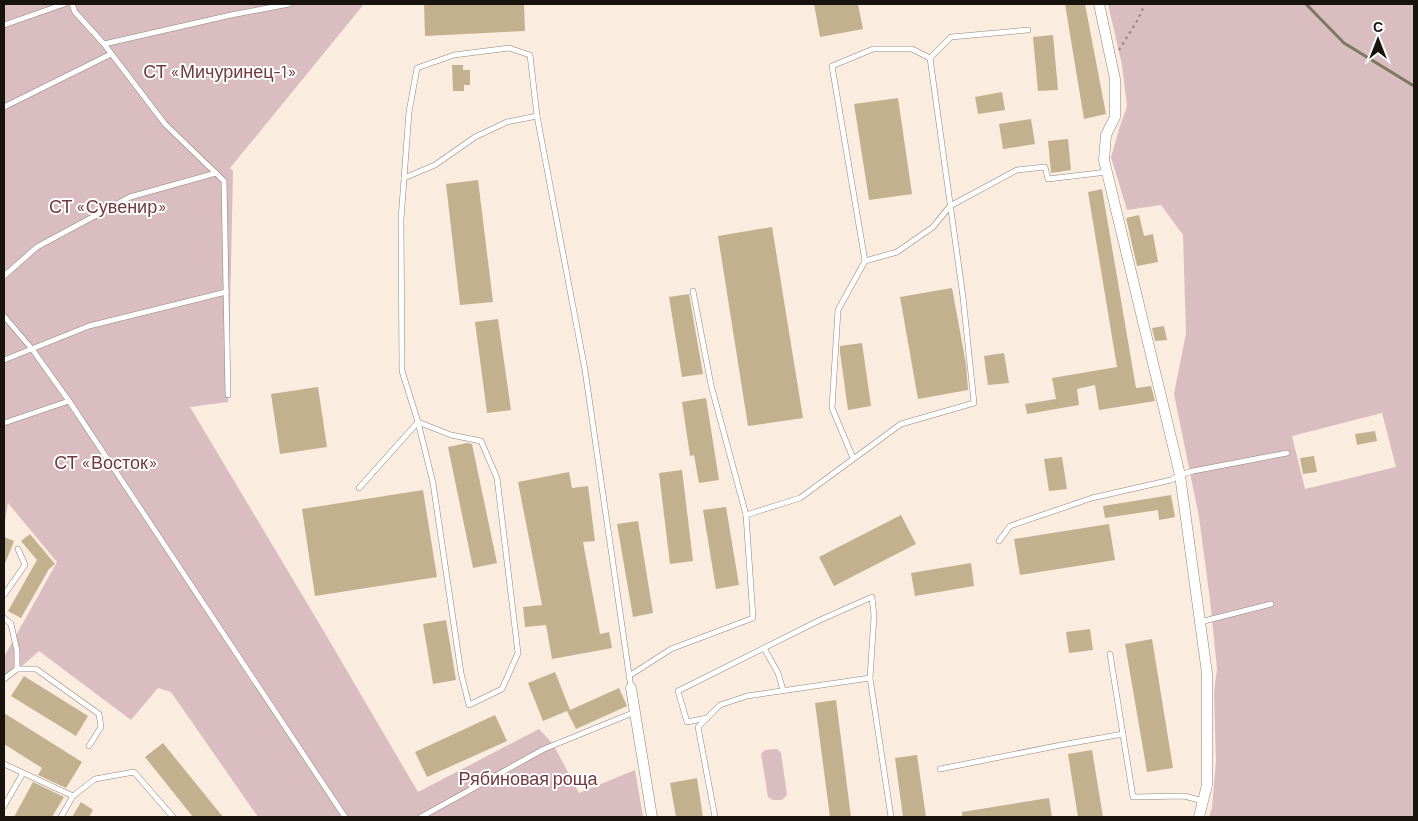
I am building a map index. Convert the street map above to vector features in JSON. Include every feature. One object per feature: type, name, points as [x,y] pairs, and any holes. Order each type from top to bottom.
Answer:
[{"type":"street","points":[[1099,4],[1115,80],[1115,117],[1106,135],[1104,160],[1180,475],[1207,673],[1207,785],[1199,817]]},
{"type":"street","points":[[631,688],[652,817]]},
{"type":"lane","points":[[4,25],[64,4]]},
{"type":"lane","points":[[72,4],[75,12],[104,44],[165,124],[224,180],[228,395]]},
{"type":"lane","points":[[104,44],[231,15],[289,4]]},
{"type":"lane","points":[[930,58],[951,37],[1028,30]]},
{"type":"lane","points":[[418,422],[451,435],[481,441],[497,478],[518,653],[502,689],[469,705],[461,673],[433,483],[418,422],[402,371],[401,219],[409,112],[417,68],[454,54],[509,48],[530,55],[537,116],[585,370],[631,688]]},
{"type":"lane","points":[[853,458],[832,408],[838,310],[865,261],[832,66],[873,50],[912,49],[930,58]]},
{"type":"lane","points":[[4,108],[111,54]]},
{"type":"lane","points":[[746,515],[800,498],[901,424],[974,403],[963,297],[930,58]]},
{"type":"lane","points":[[404,178],[435,165],[483,133],[507,122],[537,116]]},
{"type":"lane","points":[[865,261],[897,252],[933,226],[950,206],[1017,170],[1045,167],[1048,179],[1106,172]]},
{"type":"lane","points":[[4,276],[38,247],[130,197],[216,172]]},
{"type":"lane","points":[[629,676],[671,650],[753,618],[746,515],[711,385],[693,291]]},
{"type":"lane","points":[[4,360],[89,326],[226,292]]},
{"type":"lane","points":[[4,316],[32,349],[69,401],[345,817]]},
{"type":"lane","points":[[4,423],[69,401]]},
{"type":"lane","points":[[359,488],[418,422]]},
{"type":"lane","points":[[999,541],[1010,526],[1092,498],[1171,480],[1193,471],[1287,453]]},
{"type":"lane","points":[[4,595],[25,565],[18,549]]},
{"type":"lane","points":[[707,718],[687,722],[678,691],[818,621],[872,597],[874,616],[870,678],[891,817]]},
{"type":"lane","points":[[1200,622],[1271,604]]},
{"type":"lane","points":[[4,618],[11,624],[17,651],[17,669]]},
{"type":"lane","points":[[764,648],[778,673],[784,690]]},
{"type":"lane","points":[[1110,654],[1133,798],[1184,796],[1203,801]]},
{"type":"lane","points":[[4,679],[17,669],[36,669],[99,714],[101,728],[89,746]]},
{"type":"lane","points":[[715,817],[698,727],[720,705],[747,696],[870,678]]},
{"type":"lane","points":[[421,817],[544,749],[635,712]]},
{"type":"lane","points":[[940,769],[1123,734]]},
{"type":"lane","points":[[4,764],[73,796]]},
{"type":"lane","points":[[60,817],[73,796],[95,779],[134,772],[173,817]]},
{"type":"lane","points":[[4,806],[23,773]]},
{"type":"path","points":[[1112,63],[1145,4]]},
{"type":"green space","points":[[4,4],[364,4],[230,168],[233,171],[228,402],[190,407],[418,792],[539,729],[553,744],[579,793],[635,770],[643,817],[258,817],[171,692],[158,688],[131,720],[39,651],[4,682],[4,657],[57,562],[8,503],[4,527]]},
{"type":"green space","points":[[1108,4],[1414,4],[1414,817],[1209,817],[1212,808],[1216,762],[1214,692],[1217,669],[1199,517],[1174,394],[1186,333],[1183,235],[1161,205],[1127,210],[1111,157],[1127,106],[1122,65]],"holes":[[[1382,413],[1396,467],[1305,489],[1292,436]]]},
{"type":"green space","points":[[777,749],[781,753],[787,795],[782,800],[773,800],[768,797],[761,754],[765,750]]},
{"type":"building","points":[[424,4],[524,4],[525,31],[425,36]]},
{"type":"building","points":[[814,4],[858,4],[863,29],[820,37]]},
{"type":"building","points":[[1065,4],[1085,4],[1106,114],[1084,119]]},
{"type":"building","points":[[1053,35],[1058,90],[1038,91],[1033,37]]},
{"type":"building","points":[[452,65],[463,65],[463,70],[470,70],[470,85],[464,85],[464,91],[453,91]]},
{"type":"building","points":[[1002,92],[1005,110],[978,114],[975,97]]},
{"type":"building","points":[[898,98],[912,194],[869,200],[854,104]]},
{"type":"building","points":[[1031,119],[1035,144],[1003,149],[999,124]]},
{"type":"building","points":[[1068,139],[1071,170],[1051,173],[1048,141]]},
{"type":"building","points":[[478,180],[493,302],[460,305],[446,184]]},
{"type":"building","points":[[1102,189],[1136,388],[1151,386],[1155,401],[1099,410],[1095,385],[1077,389],[1079,405],[1027,414],[1025,404],[1056,399],[1052,378],[1117,367],[1088,192]]},
{"type":"building","points":[[1139,215],[1144,236],[1153,234],[1158,262],[1137,266],[1126,218]]},
{"type":"building","points":[[772,227],[803,418],[748,426],[718,236]]},
{"type":"building","points":[[952,288],[966,364],[968,390],[918,399],[900,297]]},
{"type":"building","points":[[689,294],[703,374],[682,377],[669,297]]},
{"type":"building","points":[[498,319],[511,410],[487,413],[475,322]]},
{"type":"building","points":[[1164,326],[1167,340],[1155,341],[1152,328]]},
{"type":"building","points":[[862,343],[871,406],[848,410],[840,346]]},
{"type":"building","points":[[1004,353],[1009,383],[988,385],[984,356]]},
{"type":"building","points":[[318,387],[327,447],[280,454],[271,394]]},
{"type":"building","points":[[706,398],[719,480],[699,483],[694,455],[690,456],[682,402]]},
{"type":"building","points":[[1375,431],[1377,441],[1357,445],[1355,434]]},
{"type":"building","points":[[467,443],[472,444],[497,563],[473,568],[448,447]]},
{"type":"building","points":[[1314,456],[1317,472],[1303,474],[1300,458]]},
{"type":"building","points":[[1062,457],[1067,489],[1049,491],[1044,459]]},
{"type":"building","points":[[682,470],[693,561],[670,564],[659,473]]},
{"type":"building","points":[[569,472],[572,488],[588,486],[595,541],[583,542],[600,634],[609,632],[612,648],[552,659],[546,625],[525,627],[523,607],[542,605],[518,482]]},
{"type":"building","points":[[423,490],[437,577],[315,596],[302,509]]},
{"type":"building","points":[[1171,495],[1175,517],[1159,520],[1158,510],[1105,518],[1103,506]]},
{"type":"building","points":[[726,507],[739,585],[716,589],[703,510]]},
{"type":"building","points":[[901,515],[916,544],[834,586],[819,557]]},
{"type":"building","points":[[638,521],[653,613],[633,617],[617,524]]},
{"type":"building","points":[[1109,524],[1115,560],[1020,575],[1014,539]]},
{"type":"building","points":[[30,534],[55,564],[49,569],[21,618],[8,611],[37,560],[21,541]]},
{"type":"building","points":[[4,537],[14,541],[4,566]]},
{"type":"building","points":[[971,563],[974,586],[915,596],[911,573]]},
{"type":"building","points":[[446,620],[456,680],[433,684],[423,624]]},
{"type":"building","points":[[1090,629],[1093,650],[1069,653],[1066,632]]},
{"type":"building","points":[[1152,639],[1173,768],[1147,772],[1125,644]]},
{"type":"building","points":[[555,672],[570,710],[619,688],[627,706],[576,729],[567,711],[543,721],[528,683]]},
{"type":"building","points":[[24,676],[88,716],[76,736],[11,696]]},
{"type":"building","points":[[836,700],[851,817],[830,817],[815,703]]},
{"type":"building","points":[[4,713],[82,762],[66,788],[38,775],[42,768],[4,744]]},
{"type":"building","points":[[495,715],[507,741],[427,777],[415,752]]},
{"type":"building","points":[[163,743],[223,817],[193,817],[145,757]]},
{"type":"building","points":[[1092,750],[1103,817],[1078,817],[1068,754]]},
{"type":"building","points":[[917,755],[926,817],[903,817],[895,758]]},
{"type":"building","points":[[697,778],[703,817],[676,817],[670,783]]},
{"type":"building","points":[[33,782],[64,797],[52,817],[14,817]]},
{"type":"building","points":[[1049,798],[1052,817],[962,817],[962,812]]},
{"type":"building","points":[[81,802],[93,810],[89,817],[72,817]]},
{"type":"waterway","points":[[1306,4],[1344,43],[1414,86]]},
{"type":"park label","name":"СТ «Мичуринец-1»","points":[[220,72]]},
{"type":"park label","name":"СТ «Сувенир»","points":[[108,207]]},
{"type":"park label","name":"СТ «Восток»","points":[[106,463]]},
{"type":"park label","name":"Рябиновая роща","points":[[528,779]]}]
